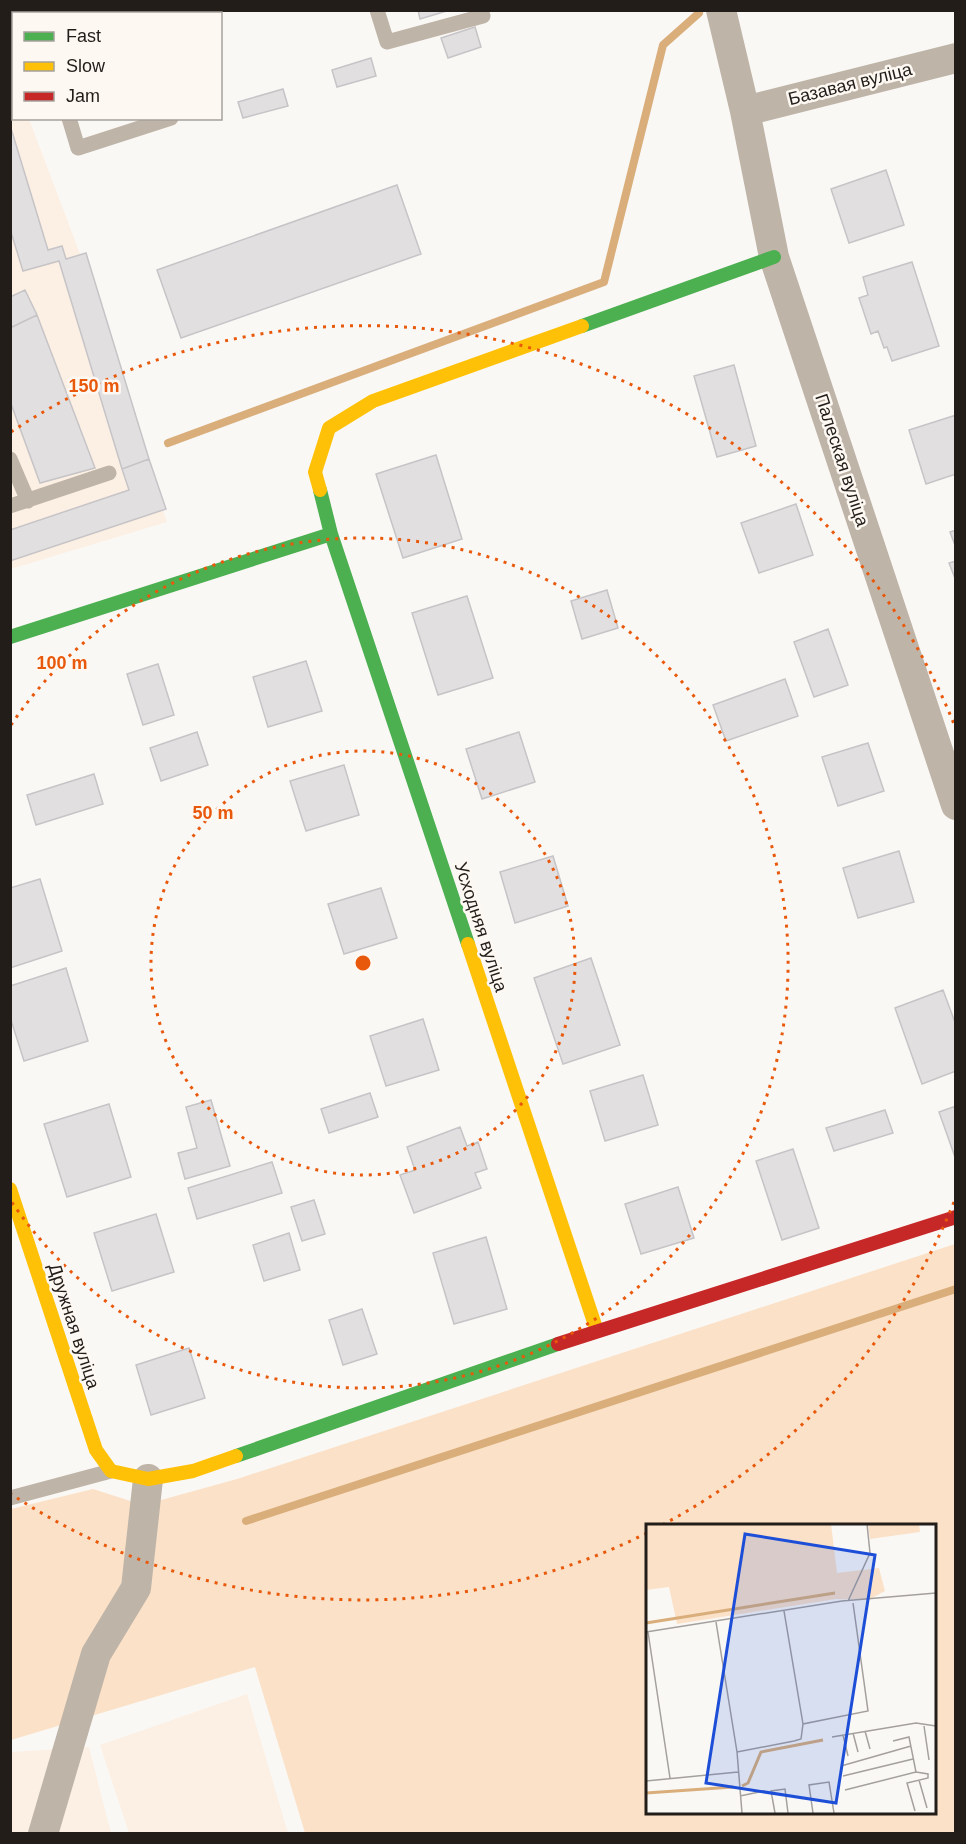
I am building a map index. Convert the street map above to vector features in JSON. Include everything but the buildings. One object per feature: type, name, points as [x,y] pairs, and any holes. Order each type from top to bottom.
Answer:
[{"type":"street","name":"Палеская вуліца","points":[[721,10],[745,111],[774,257],[956,805]]},
{"type":"street","name":"Базавая вуліца","points":[[745,111],[956,58]]},
{"type":"street","name":"Усходняя вуліца","points":[[597,1331],[331,534],[315,472],[329,428],[373,401],[774,257]]},
{"type":"street","points":[[10,637],[331,534]]},
{"type":"street","name":"Дружная вуліца","points":[[10,1189],[96,1450],[111,1471]]},
{"type":"street","points":[[111,1471],[148,1479],[192,1471],[597,1331],[956,1217]]},
{"type":"street","points":[[42,1833],[96,1654],[136,1588],[148,1479]]},
{"type":"lane","points":[[378,10],[387,42],[483,16],[481,10]]},
{"type":"lane","points":[[70,120],[78,148],[165,120]]},
{"type":"lane","points":[[10,459],[28,501]]},
{"type":"lane","points":[[10,506],[109,473]]},
{"type":"lane","points":[[10,1498],[111,1471]]},
{"type":"shaded area","points":[[10,68],[12,120],[29,120],[79,251],[167,522],[11,569]]},
{"type":"shaded area","points":[[955,1244],[955,1833],[305,1833],[255,1667],[11,1740],[11,1509],[93,1489],[143,1505],[237,1479]]},
{"type":"shaded area","points":[[247,1694],[288,1833],[129,1833],[100,1745]]},
{"type":"shaded area","points":[[89,1747],[111,1833],[11,1834],[11,1752]]},
{"type":"waterway","points":[[168,443],[604,282],[663,45],[699,13]]},
{"type":"waterway","points":[[246,1521],[956,1289]]},
{"type":"traffic: fast","points":[[582,326],[774,257]]},
{"type":"traffic: fast","points":[[10,637],[331,534],[320,490]]},
{"type":"traffic: fast","points":[[331,534],[468,944]]},
{"type":"traffic: fast","points":[[236,1456],[558,1344]]},
{"type":"traffic: slow","points":[[320,490],[315,472],[329,428],[373,401],[582,326]]},
{"type":"traffic: slow","points":[[468,944],[597,1331]]},
{"type":"traffic: slow","points":[[10,1189],[96,1450],[111,1471],[148,1479],[193,1471],[236,1456]]},
{"type":"traffic: jam","points":[[558,1344],[956,1217]]}]
